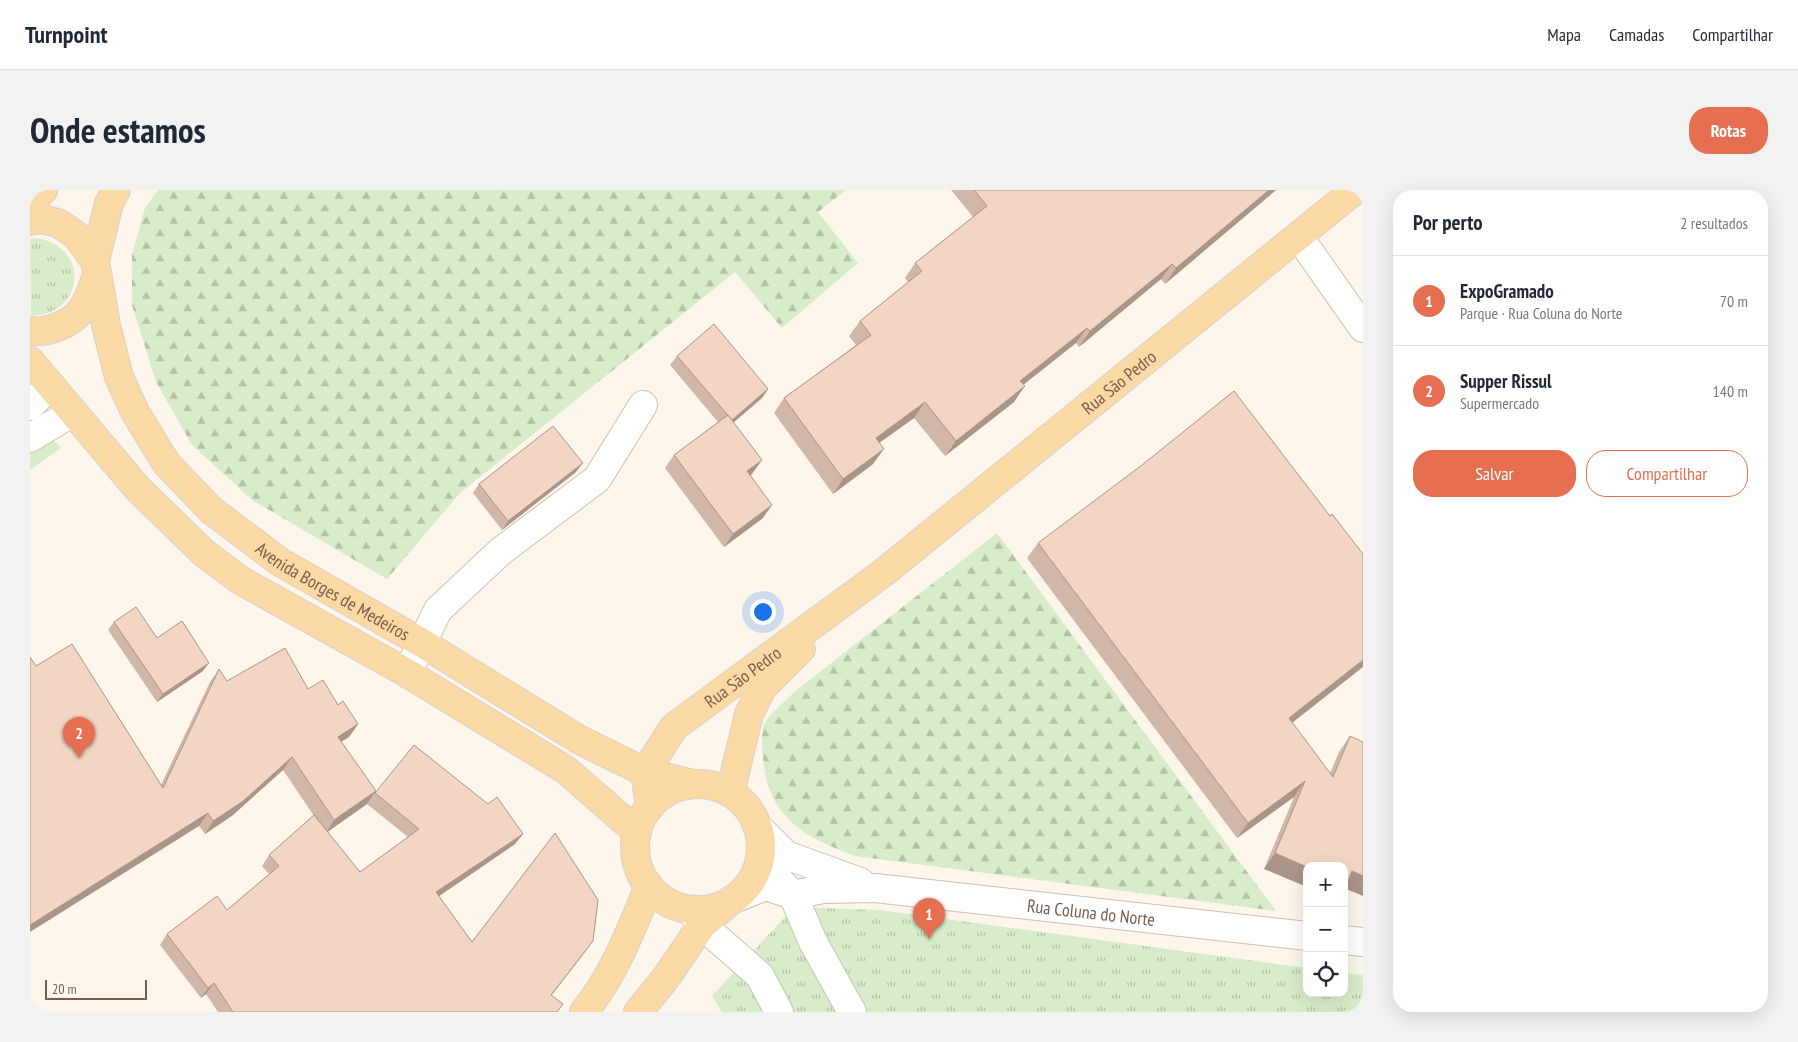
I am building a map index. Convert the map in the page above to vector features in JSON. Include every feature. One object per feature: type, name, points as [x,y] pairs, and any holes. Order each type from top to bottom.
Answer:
[{"type":"main road","points":[[30,206],[43,190]]},
{"type":"main road","name":"Avenida Borges de Medeiros","points":[[116,190],[109,203],[96,270],[119,377],[135,412],[166,463],[211,510],[280,562],[422,643],[580,740],[645,772],[693,784]]},
{"type":"main road","name":"Rua São Pedro","points":[[645,772],[674,727],[883,573],[1355,190]]},
{"type":"main road","points":[[30,221],[42,219],[58,224],[76,235],[96,270],[81,311],[62,325],[40,332],[30,331]]},
{"type":"main road","name":"Avenida Borges de Medeiros","points":[[30,361],[138,489],[204,553],[240,580],[407,673],[566,770],[637,832]]},
{"type":"main road","name":"Rua São Pedro","points":[[730,793],[749,714],[762,688],[883,573]]},
{"type":"main road","points":[[580,740],[629,748],[646,748],[674,727]]},
{"type":"main road","points":[[645,772],[650,807]]},
{"type":"main road","points":[[638,1012],[665,979],[696,917],[733,899],[751,882],[760,860],[761,848],[757,826],[747,808],[730,793],[713,786],[693,784],[675,788],[661,796],[650,807],[637,832],[637,860],[649,886],[659,896],[696,917]]},
{"type":"main road","points":[[584,1012],[598,994],[625,944],[649,886]]},
{"type":"street","points":[[1299,237],[1363,328]]},
{"type":"street","points":[[30,406],[50,385]]},
{"type":"street","points":[[407,673],[438,610],[502,551],[597,479],[643,405]]},
{"type":"street","points":[[30,438],[73,412]]},
{"type":"street","name":"Rua Coluna do Norte","points":[[757,826],[786,855],[875,888]]},
{"type":"street","points":[[760,860],[793,895],[814,942],[852,1012]]},
{"type":"street","name":"Rua Coluna do Norte","points":[[733,899],[766,886],[793,895],[823,889],[875,888],[1303,936]]},
{"type":"street","points":[[696,917],[760,976],[779,1012]]},
{"type":"street","points":[[1348,940],[1363,942]]},
{"type":"green space","points":[[158,190],[846,190],[818,212],[858,263],[782,328],[735,272],[460,493],[387,579],[252,500],[192,445],[156,382],[132,305],[132,254],[145,208]]},
{"type":"green space","points":[[36,238],[54,244],[66,253],[73,266],[74,279],[71,293],[63,304],[49,312],[31,316],[30,239]]},
{"type":"green space","points":[[30,415],[61,448],[30,470]]},
{"type":"green space","points":[[997,533],[1276,911],[855,856],[836,849],[805,832],[781,811],[767,779],[762,746],[764,724],[773,712],[793,693]]},
{"type":"green space","points":[[794,907],[879,910],[1303,967],[1303,997],[1348,997],[1348,973],[1363,975],[1363,1012],[722,1012],[712,996]]},
{"type":"building","points":[[974,190],[1269,190],[1176,268],[1172,264],[1090,331],[1087,328],[1020,381],[1025,386],[956,441],[925,402],[876,438],[884,449],[843,479],[784,398],[871,335],[860,321],[922,271],[915,263],[987,206]]},
{"type":"building","points":[[714,324],[768,389],[732,420],[677,356]]},
{"type":"building","points":[[1234,391],[1330,516],[1332,514],[1363,554],[1363,660],[1289,718],[1333,777],[1350,736],[1363,742],[1363,876],[1352,871],[1348,881],[1348,862],[1303,862],[1303,865],[1275,853],[1305,781],[1248,823],[1038,543],[1142,465]]},
{"type":"building","points":[[728,415],[762,460],[747,471],[772,505],[733,534],[674,455]]},
{"type":"building","points":[[553,426],[583,463],[508,521],[479,484]]},
{"type":"building","points":[[136,607],[157,638],[182,621],[209,663],[163,694],[114,622]]},
{"type":"building","points":[[72,644],[163,788],[219,669],[227,681],[285,648],[308,689],[323,680],[338,705],[343,701],[358,724],[338,737],[376,791],[334,820],[292,757],[242,802],[213,821],[208,813],[30,925],[30,657],[36,666]]},
{"type":"building","points":[[414,745],[488,804],[497,797],[523,834],[436,892],[472,942],[555,833],[598,900],[593,941],[551,995],[563,1004],[557,1012],[233,1012],[214,983],[208,988],[167,934],[217,896],[227,910],[279,866],[269,855],[314,815],[360,872],[419,829],[375,793]]},
{"type":"place","name":"Supper Rissul","points":[[79,758]]},
{"type":"place","name":"ExpoGramado","points":[[929,939]]}]
